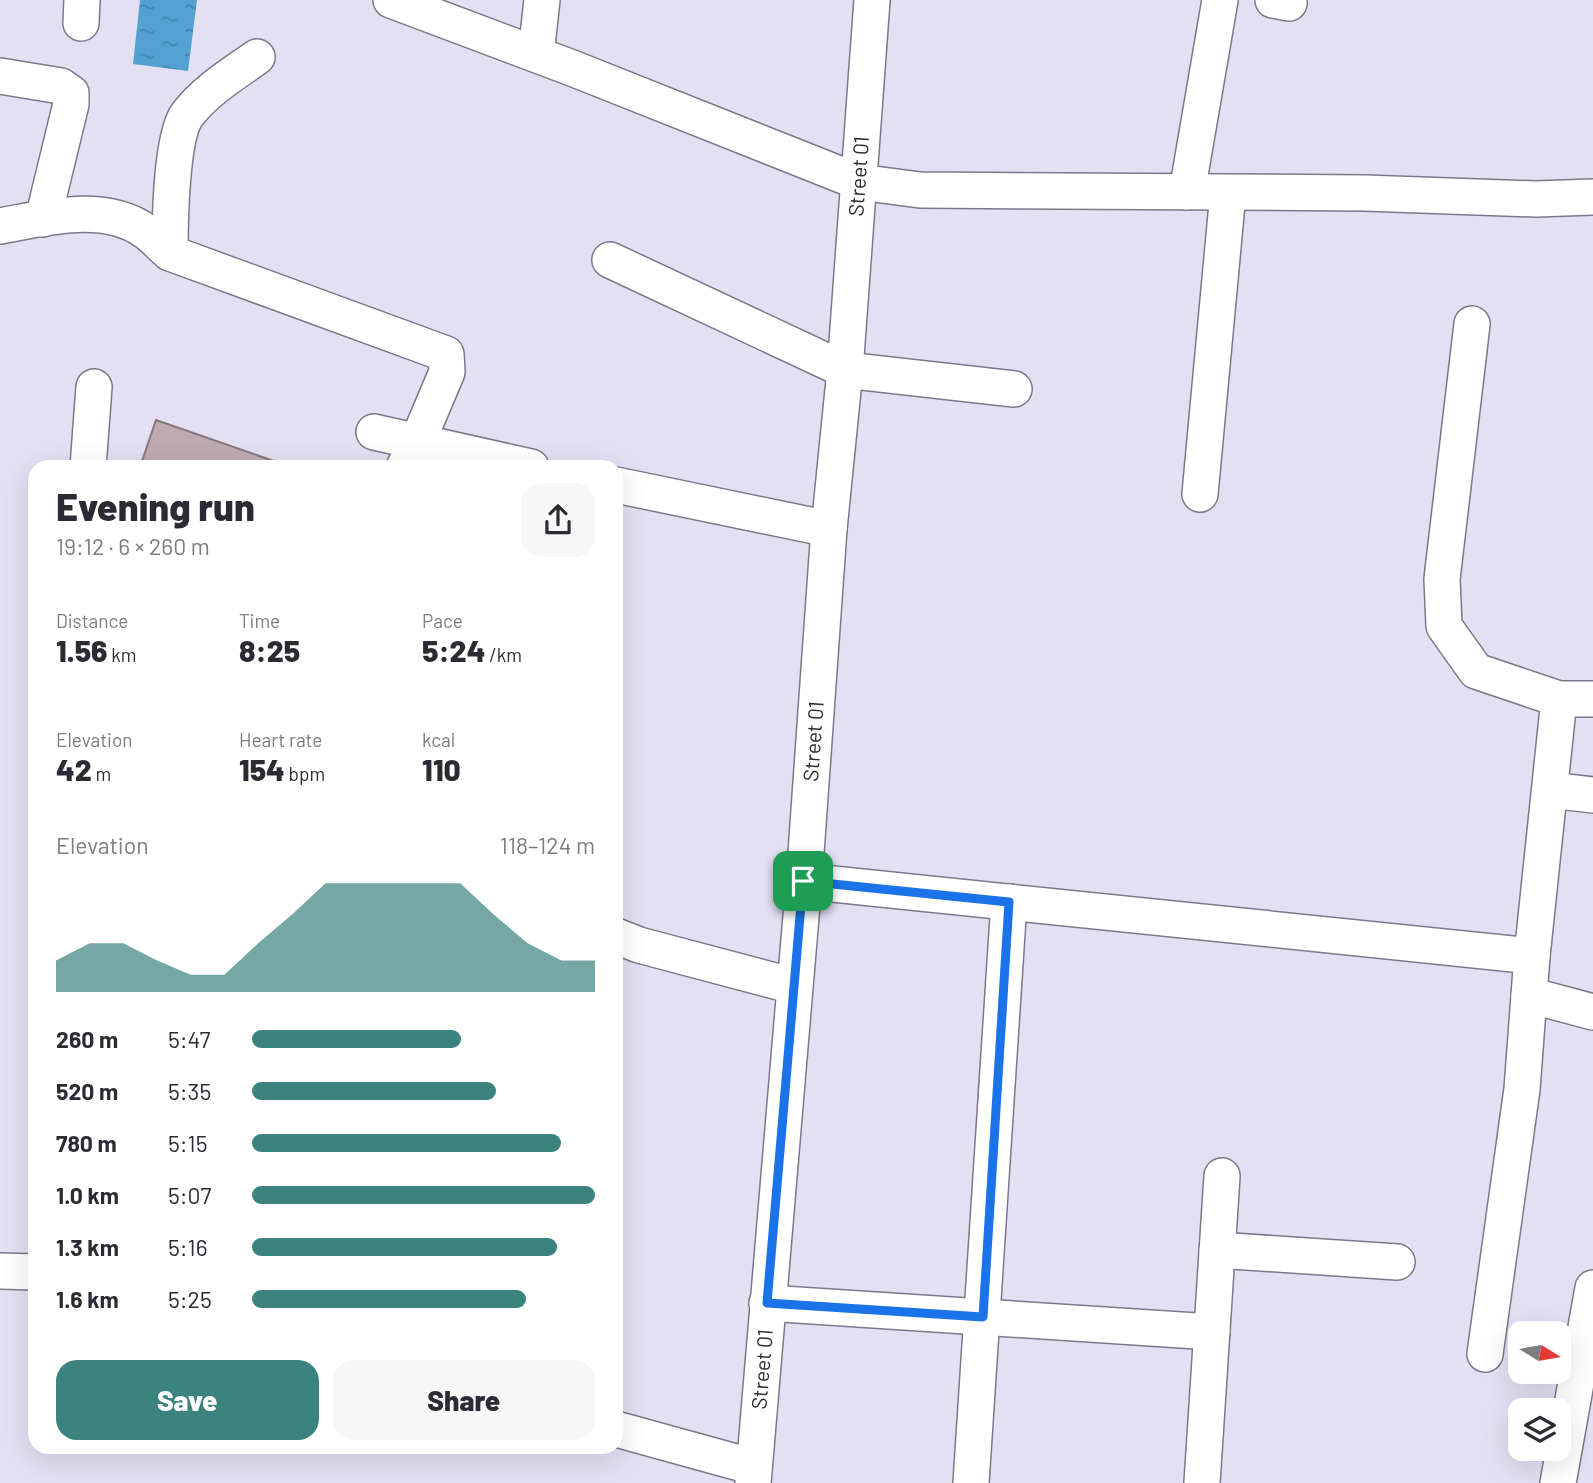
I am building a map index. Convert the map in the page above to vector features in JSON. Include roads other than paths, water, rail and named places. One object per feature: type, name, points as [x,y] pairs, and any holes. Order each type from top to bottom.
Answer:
[{"type":"street","points":[[391,0],[536,54],[859,182],[920,190],[1365,193],[1536,199],[1593,197]]},
{"type":"street","points":[[536,54],[542,0]]},
{"type":"street","name":"Street 01","points":[[753,1475],[803,881],[829,528],[845,370],[872,0]]},
{"type":"street","points":[[1187,192],[1220,0]]},
{"type":"street","points":[[170,253],[175,154],[186,117],[215,87],[257,57]]},
{"type":"street","points":[[0,76],[61,86],[71,93],[71,104],[43,219]]},
{"type":"street","points":[[1200,494],[1228,193]]},
{"type":"street","points":[[0,226],[78,214],[113,218],[143,229],[170,253],[446,354],[446,372],[411,455]]},
{"type":"street","points":[[610,260],[845,370],[1014,389]]},
{"type":"street","points":[[1472,324],[1442,579],[1444,626],[1476,671],[1559,699],[1593,699]]},
{"type":"street","points":[[89,460],[94,387]]},
{"type":"street","points":[[374,432],[411,455],[461,460]]},
{"type":"street","points":[[623,486],[829,528]]},
{"type":"street","points":[[1485,1354],[1522,1089],[1532,956],[1559,699]]},
{"type":"street","points":[[1550,790],[1593,796]]},
{"type":"street","points":[[803,881],[1532,956]]},
{"type":"street","points":[[971,1483],[1009,902]]},
{"type":"street","points":[[623,939],[794,986]]},
{"type":"street","points":[[1529,995],[1593,1012]]},
{"type":"street","points":[[1202,1483],[1222,1176]]},
{"type":"street","points":[[1217,1250],[1398,1262]]},
{"type":"street","points":[[1558,1483],[1593,1288]]},
{"type":"street","points":[[767,1303],[1212,1332]]},
{"type":"street","points":[[623,1431],[753,1475]]},
{"type":"water","points":[[140,0],[197,0],[188,71],[133,64]]}]
